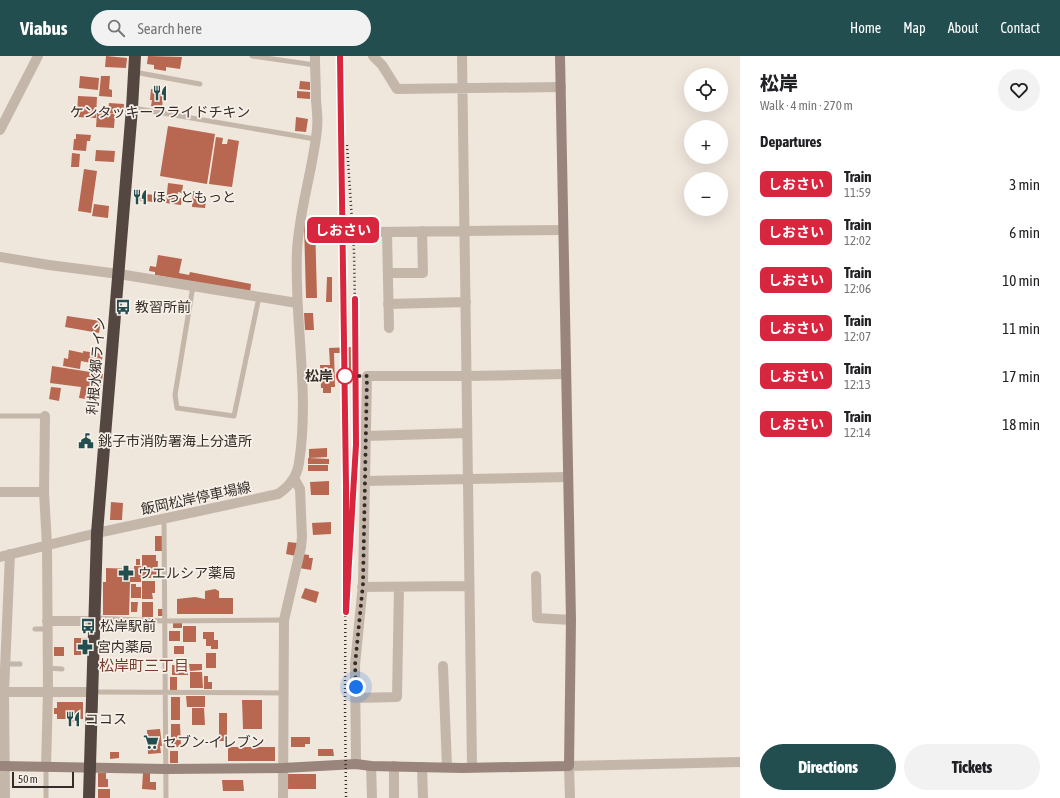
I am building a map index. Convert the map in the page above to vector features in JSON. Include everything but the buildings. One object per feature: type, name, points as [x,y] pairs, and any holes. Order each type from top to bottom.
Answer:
[{"type":"highway","name":"利根水郷ライン","points":[[89,798],[97,534],[119,274],[128,189],[136,56]]},
{"type":"street","points":[[0,130],[38,56]]},
{"type":"street","points":[[373,56],[382,65],[397,88],[560,87]]},
{"type":"street","points":[[560,56],[571,620],[570,798]]},
{"type":"street","points":[[461,57],[465,230],[472,768]]},
{"type":"street","points":[[283,798],[284,620],[302,542],[300,489],[294,478],[299,463],[302,430],[303,383],[297,303],[297,250],[317,128],[315,61]]},
{"type":"street","points":[[373,232],[563,230]]},
{"type":"street","points":[[388,273],[423,272],[422,231]]},
{"type":"street","points":[[387,232],[389,328]]},
{"type":"street","points":[[0,257],[119,274],[297,303]]},
{"type":"street","points":[[388,304],[466,302]]},
{"type":"street","points":[[356,764],[355,665],[362,587],[367,376],[566,374]]},
{"type":"street","points":[[45,416],[44,492],[47,545],[48,692],[46,767]]},
{"type":"street","points":[[366,436],[467,433]]},
{"type":"street","points":[[365,481],[568,477]]},
{"type":"street","name":"飯岡松岸停車場線","points":[[0,557],[164,518],[278,494],[290,484],[294,478]]},
{"type":"street","points":[[0,492],[44,492]]},
{"type":"street","points":[[5,798],[2,766],[2,692],[6,664],[10,554]]},
{"type":"street","points":[[536,576],[537,618],[571,620]]},
{"type":"street","points":[[362,587],[469,586]]},
{"type":"street","points":[[356,698],[397,697],[399,587]]},
{"type":"street","points":[[47,625],[94,619]]},
{"type":"street","points":[[444,666],[447,767]]},
{"type":"street","points":[[2,692],[92,692]]},
{"type":"street","points":[[2,766],[90,768],[283,768],[356,764],[371,766],[472,768],[740,762]]},
{"type":"street","points":[[371,766],[372,798]]},
{"type":"street","points":[[394,766],[394,798]]},
{"type":"street","points":[[422,766],[423,798]]},
{"type":"lane","points":[[252,56],[315,61]]},
{"type":"lane","points":[[134,72],[200,84]]},
{"type":"lane","points":[[132,108],[315,139]]},
{"type":"lane","points":[[193,286],[175,395],[177,408],[234,416],[259,297]]},
{"type":"lane","points":[[0,416],[45,416]]},
{"type":"lane","points":[[164,518],[166,798]]},
{"type":"lane","points":[[94,619],[165,621],[284,620]]},
{"type":"lane","points":[[35,629],[47,625]]},
{"type":"lane","points":[[6,664],[20,664]]},
{"type":"lane","points":[[47,668],[62,669]]},
{"type":"lane","points":[[92,692],[284,693]]},
{"type":"lane","points":[[46,767],[46,798]]},
{"type":"railway","points":[[340,56],[346,485],[346,798]]},
{"type":"railway","points":[[347,145],[354,251],[357,425],[356,468],[351,523]]},
{"type":"train","name":"しおさい","points":[[340,56],[346,485],[346,612],[346,586],[354,484],[357,425],[355,299]]},
{"type":"place","name":"ケンタッキーフライドチキン","points":[[160,93]]},
{"type":"place","name":"ほっともっと","points":[[140,197]]},
{"type":"place","name":"教習所前","points":[[123,307]]},
{"type":"place","name":"松岸","points":[[345,376]]},
{"type":"place","name":"銚子市消防署海上分遣所","points":[[86,441]]},
{"type":"place","name":"ウエルシア薬局","points":[[126,573]]},
{"type":"place","name":"松岸駅前","points":[[88,626]]},
{"type":"place","name":"宮内薬局","points":[[85,647]]},
{"type":"place","name":"ココス","points":[[73,719]]},
{"type":"place","name":"セブン-イレブン","points":[[151,742]]},
{"type":"district","name":"松岸町三丁目","points":[[144,666]]},
{"type":"route","points":[[345,376],[367,376],[363,584],[355,665],[356,687]]}]
